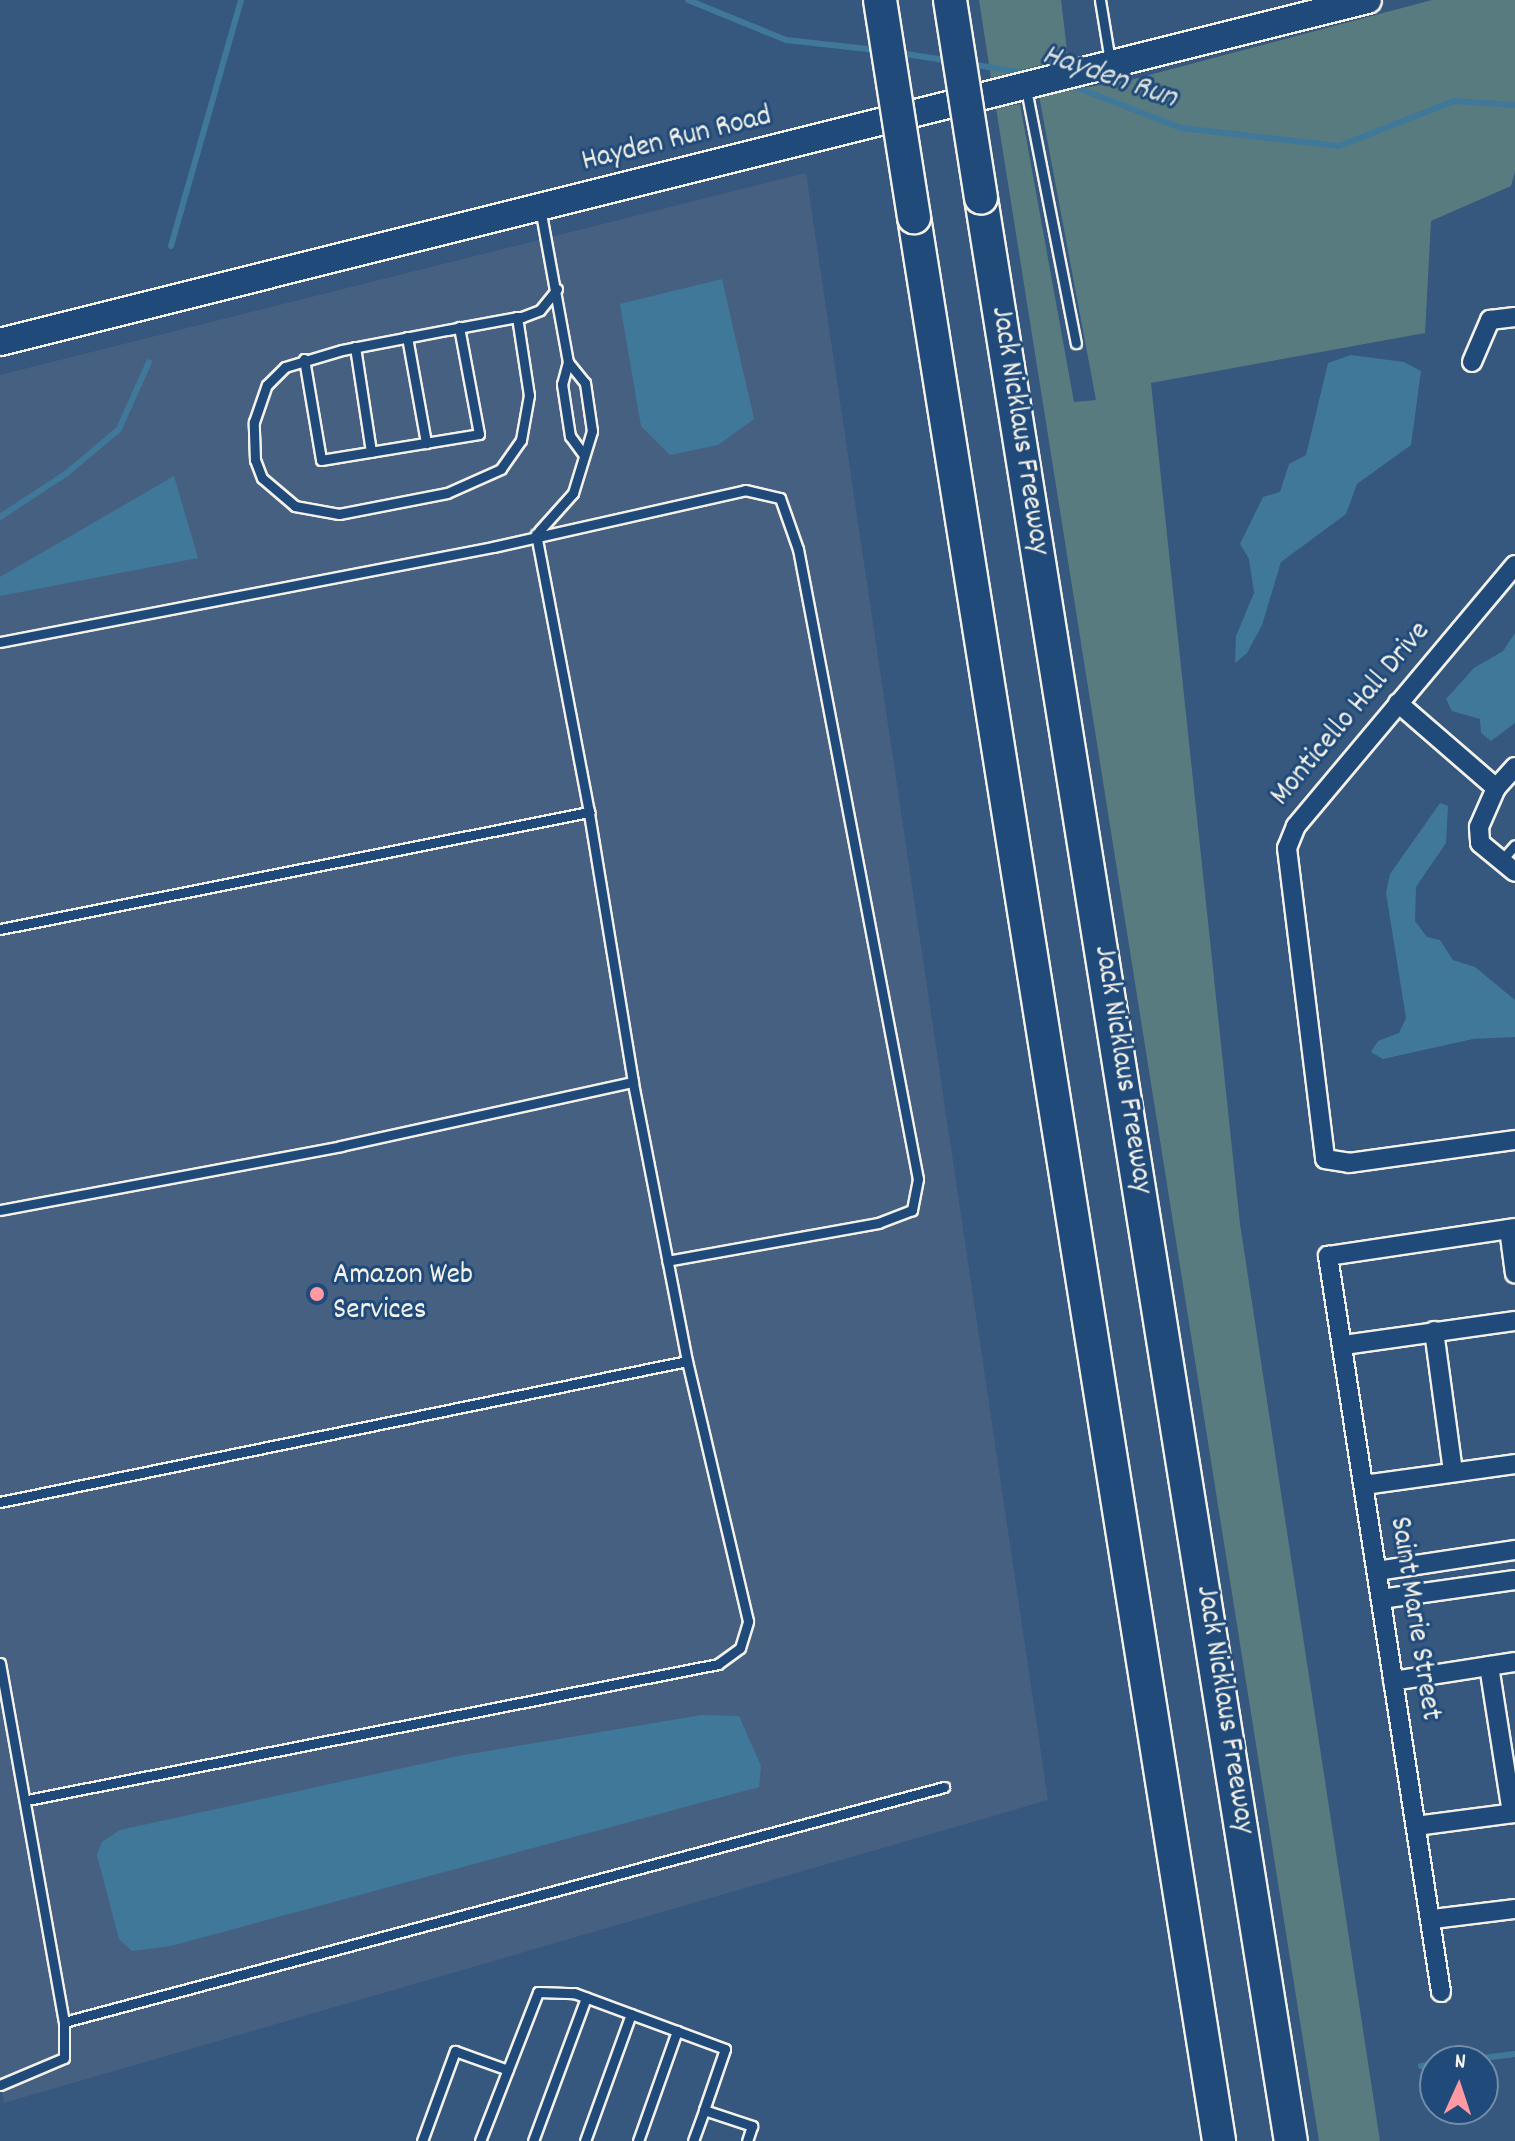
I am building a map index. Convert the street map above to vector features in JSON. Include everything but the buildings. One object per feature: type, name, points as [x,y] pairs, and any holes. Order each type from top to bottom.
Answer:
[{"type":"highway","points":[[880,0],[1219,2141]]},
{"type":"highway","name":"Jack Nicklaus Freeway","points":[[950,0],[1291,2141]]},
{"type":"main road","name":"Hayden Run Road","points":[[0,342],[1368,0]]},
{"type":"street","points":[[1472,362],[1490,320],[1515,317]]},
{"type":"street","name":"Monticello Hall Drive","points":[[1515,565],[1296,826],[1287,848],[1325,1159],[1349,1163],[1515,1140]]},
{"type":"street","points":[[1398,703],[1496,788]]},
{"type":"street","points":[[1508,867],[1480,843],[1483,810],[1496,788],[1515,767]]},
{"type":"street","points":[[1512,1229],[1515,1274]]},
{"type":"street","name":"Saint Marie Street","points":[[1441,1992],[1433,1919],[1328,1256],[1512,1229]]},
{"type":"street","points":[[1344,1345],[1515,1321]]},
{"type":"street","points":[[1434,1331],[1453,1472]]},
{"type":"street","points":[[1364,1485],[1515,1464]]},
{"type":"street","points":[[1377,1571],[1515,1550]]},
{"type":"street","points":[[1381,1599],[1515,1580]]},
{"type":"street","points":[[1393,1681],[1515,1662]]},
{"type":"street","points":[[1416,1826],[1514,1813],[1489,1666]]},
{"type":"street","points":[[1433,1919],[1515,1909]]},
{"type":"lane","points":[[1100,0],[1110,64]]},
{"type":"lane","points":[[1025,86],[1076,343]]},
{"type":"lane","points":[[540,208],[568,362],[562,384],[570,436],[584,455]]},
{"type":"lane","points":[[517,317],[529,377],[521,440],[501,469],[447,493],[339,514],[314,513],[274,491],[255,460],[254,422],[267,385],[285,367],[304,359],[355,347],[517,317],[540,310],[557,289]]},
{"type":"lane","points":[[304,359],[321,460],[479,434],[459,327]]},
{"type":"lane","points":[[407,337],[426,443]]},
{"type":"lane","points":[[355,347],[371,452]]},
{"type":"lane","points":[[536,534],[573,493],[592,431],[585,383],[568,362]]},
{"type":"lane","points":[[0,642],[493,547],[536,534],[745,490],[780,498],[798,549],[918,1179],[912,1210],[878,1223],[667,1261]]},
{"type":"lane","points":[[27,1800],[718,1664],[740,1648],[748,1621],[687,1361],[667,1261],[633,1082],[589,812],[536,534]]},
{"type":"lane","points":[[0,929],[589,812]]},
{"type":"lane","points":[[1508,867],[1515,845]]},
{"type":"lane","points":[[0,1210],[341,1146],[633,1082]]},
{"type":"lane","points":[[0,1502],[687,1361]]},
{"type":"lane","points":[[0,1663],[27,1800],[64,2022],[64,2058],[0,2085]]},
{"type":"lane","points":[[64,2022],[944,1787]]},
{"type":"lane","points":[[480,2141],[538,1992],[586,1998],[725,2049],[693,2141]]},
{"type":"lane","points":[[533,2141],[586,1998]]},
{"type":"lane","points":[[585,2141],[631,2014]]},
{"type":"lane","points":[[638,2141],[677,2031]]},
{"type":"lane","points":[[422,2141],[455,2051],[508,2070]]},
{"type":"lane","points":[[704,2110],[752,2126],[747,2141]]},
{"type":"shaded area","points":[[806,173],[1048,1800],[4,2103],[0,2081],[0,375]]},
{"type":"shaded area","points":[[722,279],[754,419],[718,445],[670,455],[641,426],[620,304]]},
{"type":"shaded area","points":[[1351,355],[1404,362],[1421,371],[1411,445],[1357,484],[1346,514],[1281,562],[1262,625],[1247,653],[1235,663],[1236,636],[1254,593],[1249,559],[1240,544],[1263,497],[1280,492],[1289,464],[1306,455],[1328,363]]},
{"type":"shaded area","points":[[174,476],[198,558],[0,596],[0,577]]},
{"type":"shaded area","points":[[1515,633],[1515,723],[1491,741],[1481,733],[1480,719],[1452,711],[1446,699],[1474,668],[1503,651]]},
{"type":"shaded area","points":[[1440,803],[1448,806],[1446,843],[1416,887],[1415,921],[1427,937],[1440,940],[1453,960],[1475,967],[1515,1000],[1515,1037],[1473,1039],[1383,1059],[1371,1052],[1378,1041],[1399,1033],[1406,1018],[1386,893],[1390,874]]},
{"type":"shaded area","points":[[702,1715],[739,1716],[761,1766],[759,1787],[171,1946],[132,1951],[119,1939],[97,1855],[102,1842],[120,1830],[458,1756]]},
{"type":"green space","points":[[979,0],[1061,0],[1068,58],[991,78]]},
{"type":"green space","points":[[1432,0],[1515,0],[1515,172],[1511,186],[1431,221],[1425,333],[1151,383],[1240,1224],[1380,2141],[1319,2141],[996,108],[1020,104],[1074,402],[1096,400],[1039,96],[1134,79]]},
{"type":"waterway","points":[[171,246],[241,0]]},
{"type":"waterway","name":"Hayden Run","points":[[688,0],[786,40],[876,50]]},
{"type":"waterway","name":"Hayden Run","points":[[899,53],[951,61]]},
{"type":"waterway","name":"Hayden Run","points":[[970,64],[1030,74]]},
{"type":"waterway","name":"Hayden Run","points":[[1068,84],[1181,128],[1339,146],[1454,101],[1515,105]]},
{"type":"waterway","points":[[0,517],[67,473],[119,429],[149,362]]},
{"type":"waterway","points":[[1499,2056],[1515,2054]]},
{"type":"place","name":"Amazon Web Services","points":[[317,1294]]}]
